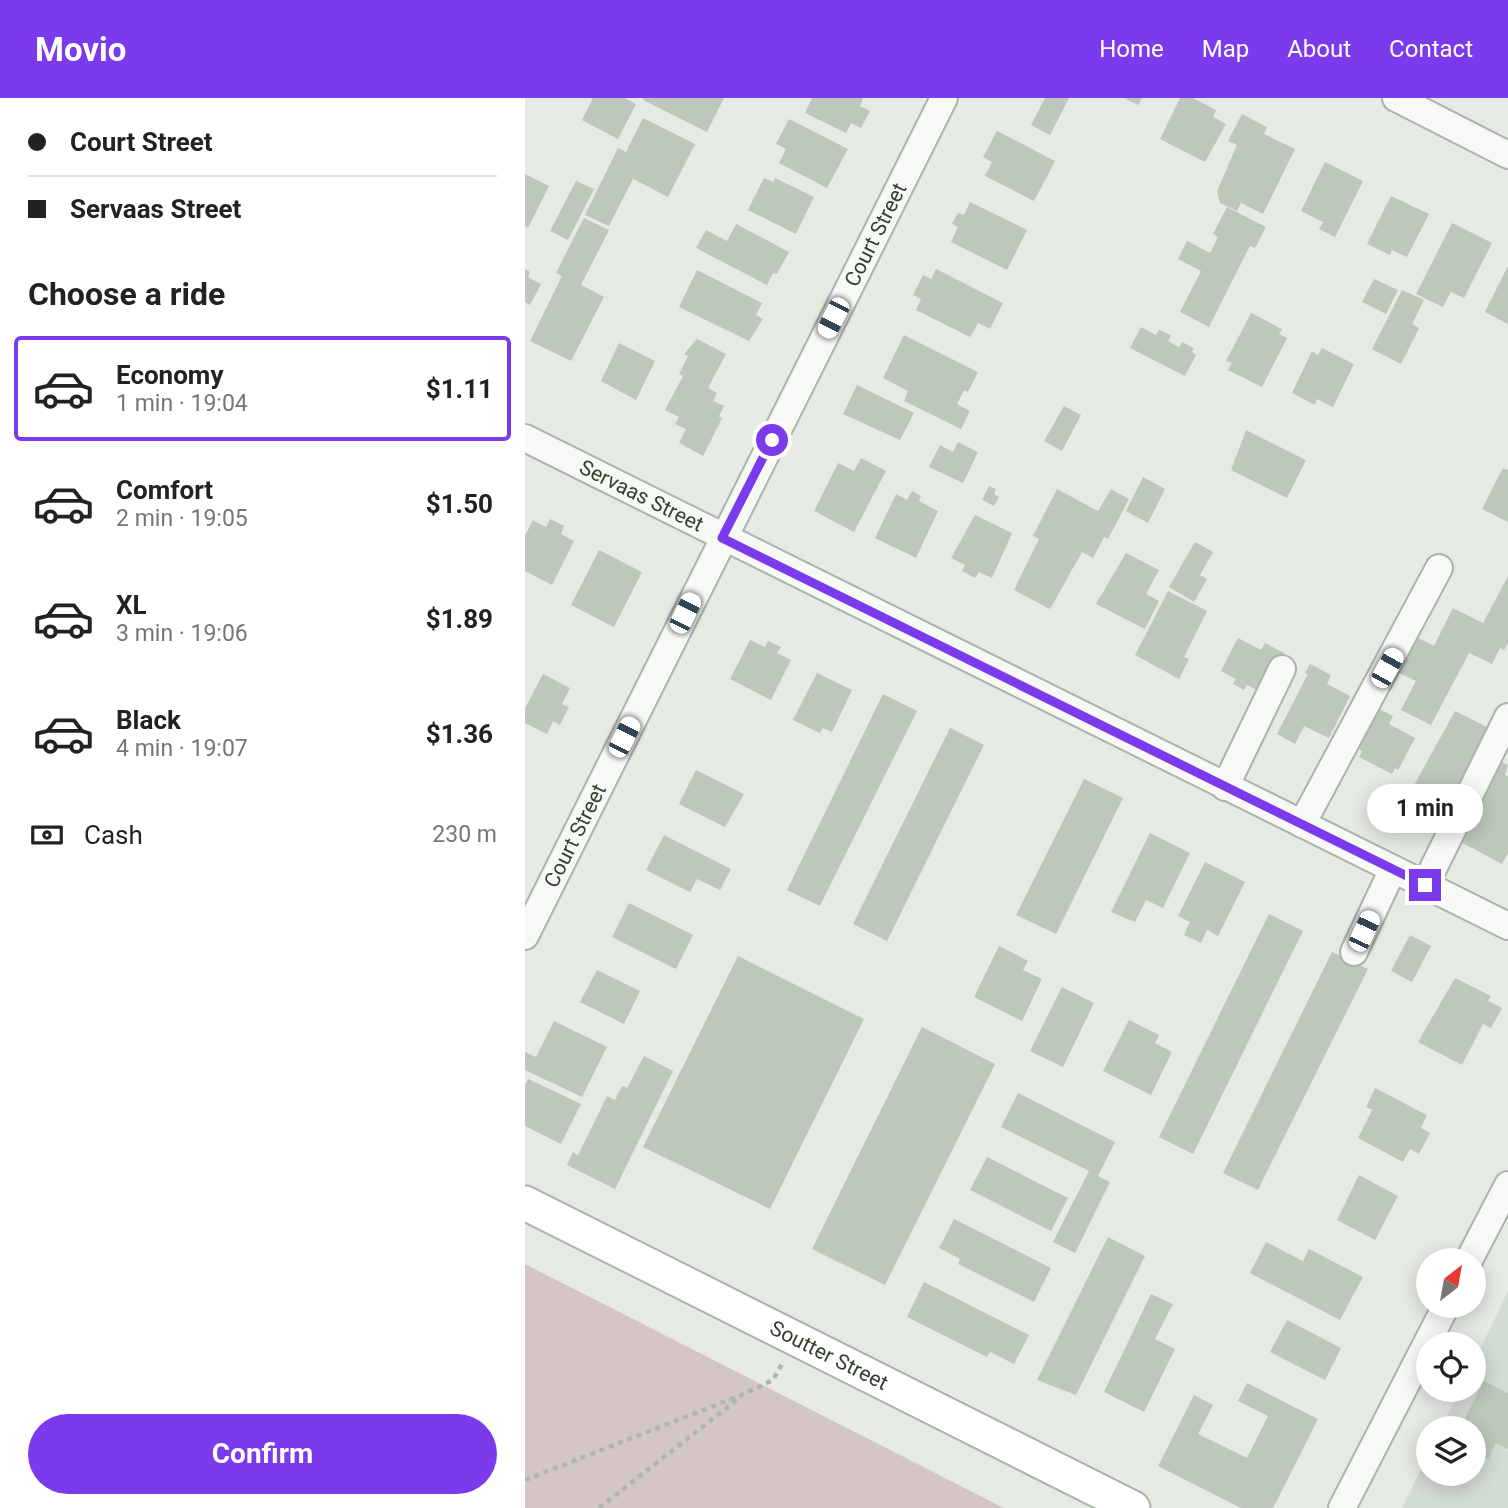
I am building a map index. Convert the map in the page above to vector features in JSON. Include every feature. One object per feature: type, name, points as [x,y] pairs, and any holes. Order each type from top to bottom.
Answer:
[{"type":"main road","name":"Soutter Street","points":[[525,1203],[1133,1508]]},
{"type":"street","name":"Court Street","points":[[525,936],[944,98]]},
{"type":"street","points":[[1396,98],[1508,155]]},
{"type":"street","name":"Servaas Street","points":[[525,438],[1508,926]]},
{"type":"street","points":[[1302,824],[1439,568]]},
{"type":"street","points":[[1225,787],[1282,669]]},
{"type":"street","points":[[1425,885],[1508,717]]},
{"type":"street","points":[[1354,952],[1393,869]]},
{"type":"street","points":[[1475,1248],[1508,1185]]},
{"type":"street","points":[[1342,1508],[1440,1318]]},
{"type":"path","points":[[525,1480],[744,1394],[773,1380],[795,1339]]},
{"type":"path","points":[[599,1508],[684,1438],[744,1394]]},
{"type":"shaded area","points":[[525,1264],[1004,1508],[525,1508]]},
{"type":"shaded area","points":[[1508,1291],[1508,1508],[1402,1508],[1416,1479],[1416,1486],[1486,1486],[1486,1416],[1447,1416],[1454,1402],[1486,1402],[1486,1337]]},
{"type":"building","points":[[593,98],[625,98],[636,104],[618,139],[582,120]]},
{"type":"building","points":[[724,98],[707,132],[643,100]]},
{"type":"building","points":[[812,98],[863,98],[860,106],[870,111],[861,128],[851,123],[846,133],[805,113]]},
{"type":"building","points":[[1045,98],[1069,98],[1050,135],[1031,125]]},
{"type":"building","points":[[1124,98],[1142,98],[1138,105]]},
{"type":"building","points":[[1180,98],[1193,98],[1216,110],[1213,117],[1226,124],[1205,162],[1160,139]]},
{"type":"building","points":[[1242,114],[1267,127],[1264,134],[1295,149],[1263,214],[1241,203],[1237,211],[1220,203],[1217,191],[1237,145],[1228,141]]},
{"type":"building","points":[[643,118],[695,144],[668,197],[633,179],[609,226],[585,215],[618,148],[626,152]]},
{"type":"building","points":[[789,119],[848,149],[827,188],[779,163],[786,149],[776,144]]},
{"type":"building","points":[[997,131],[1055,161],[1034,201],[985,176],[992,162],[983,157]]},
{"type":"building","points":[[1325,162],[1363,181],[1335,237],[1319,229],[1323,222],[1301,211]]},
{"type":"building","points":[[525,174],[549,186],[528,228],[525,226]]},
{"type":"building","points":[[764,178],[773,182],[775,178],[814,197],[796,234],[748,210]]},
{"type":"building","points":[[576,181],[594,189],[568,240],[550,231]]},
{"type":"building","points":[[1391,196],[1429,214],[1407,257],[1392,250],[1390,255],[1367,244]]},
{"type":"building","points":[[970,202],[1027,230],[1007,270],[951,242],[958,227],[952,224],[958,213],[964,215]]},
{"type":"building","points":[[1227,207],[1266,227],[1255,248],[1250,246],[1209,327],[1180,312],[1201,271],[1178,259],[1187,241],[1210,253],[1218,237],[1213,234]]},
{"type":"building","points":[[584,218],[609,230],[581,285],[604,297],[571,361],[530,341],[562,276],[556,273]]},
{"type":"building","points":[[1452,223],[1492,243],[1464,298],[1451,292],[1443,307],[1416,294]]},
{"type":"building","points":[[736,224],[789,252],[777,274],[773,273],[767,285],[696,248],[706,230],[727,241]]},
{"type":"building","points":[[1508,266],[1508,324],[1485,312]]},
{"type":"building","points":[[525,269],[530,272],[528,277],[541,284],[530,305],[525,302]]},
{"type":"building","points":[[936,269],[1003,303],[990,329],[978,323],[970,337],[916,310],[921,299],[913,295],[923,275],[931,279]]},
{"type":"building","points":[[697,270],[762,303],[756,315],[763,319],[749,341],[679,307]]},
{"type":"building","points":[[1374,279],[1398,290],[1386,314],[1362,302]]},
{"type":"building","points":[[1402,290],[1424,300],[1412,324],[1419,328],[1401,364],[1372,349]]},
{"type":"building","points":[[1251,313],[1282,329],[1279,334],[1287,338],[1262,387],[1228,370],[1232,363],[1226,361]]},
{"type":"building","points":[[1141,327],[1156,335],[1159,330],[1171,335],[1168,341],[1179,347],[1182,342],[1194,348],[1192,352],[1196,355],[1185,376],[1130,348]]},
{"type":"building","points":[[904,335],[978,372],[968,392],[964,390],[957,404],[970,411],[961,429],[904,401],[908,391],[883,378]]},
{"type":"building","points":[[697,339],[726,354],[708,388],[717,393],[713,401],[724,406],[719,416],[722,418],[703,456],[679,443],[686,429],[675,424],[679,417],[665,410],[683,376],[679,374],[688,356],[684,354]]},
{"type":"building","points":[[619,343],[655,361],[636,400],[601,381]]},
{"type":"building","points":[[1322,348],[1354,364],[1333,407],[1317,399],[1315,405],[1292,393],[1312,351],[1318,355]]},
{"type":"building","points":[[857,385],[914,413],[900,440],[843,414]]},
{"type":"building","points":[[1064,406],[1081,415],[1062,451],[1044,441]]},
{"type":"building","points":[[1246,430],[1306,460],[1287,498],[1231,470]]},
{"type":"building","points":[[958,442],[978,452],[963,483],[929,467],[940,445],[953,452]]},
{"type":"building","points":[[861,458],[886,471],[854,532],[814,511],[838,463],[854,471]]},
{"type":"building","points":[[1503,468],[1508,470],[1508,522],[1482,509]]},
{"type":"building","points":[[1143,477],[1165,489],[1148,523],[1126,511]]},
{"type":"building","points":[[989,486],[996,489],[994,494],[999,497],[994,506],[982,500]]},
{"type":"building","points":[[1057,489],[1098,511],[1111,489],[1129,499],[1108,539],[1104,537],[1093,558],[1082,552],[1050,609],[1014,590],[1039,539],[1033,536]]},
{"type":"building","points":[[912,491],[921,496],[919,501],[938,511],[916,558],[875,538],[896,494],[907,500]]},
{"type":"building","points":[[975,515],[1012,533],[992,578],[979,572],[975,578],[962,571],[965,565],[951,558]]},
{"type":"building","points":[[550,519],[564,526],[561,534],[574,541],[552,585],[525,571],[525,536],[533,520],[546,527]]},
{"type":"building","points":[[1195,542],[1213,552],[1200,575],[1207,579],[1194,602],[1169,587]]},
{"type":"building","points":[[599,550],[642,572],[614,627],[571,605]]},
{"type":"building","points":[[1126,553],[1159,570],[1146,594],[1159,601],[1145,629],[1096,604]]},
{"type":"building","points":[[1508,576],[1508,643],[1504,650],[1500,648],[1492,664],[1469,653],[1431,725],[1401,710],[1416,681],[1397,672],[1415,636],[1434,646],[1453,608],[1483,623]]},
{"type":"building","points":[[1168,591],[1207,611],[1184,657],[1189,659],[1179,679],[1135,655]]},
{"type":"building","points":[[1238,638],[1261,650],[1265,643],[1284,653],[1263,693],[1247,685],[1244,690],[1233,684],[1236,679],[1221,671]]},
{"type":"building","points":[[750,640],[765,647],[768,641],[781,647],[777,653],[791,660],[771,700],[730,679]]},
{"type":"building","points":[[1310,664],[1331,675],[1327,684],[1350,696],[1329,738],[1304,726],[1295,744],[1277,734],[1308,674],[1305,673]]},
{"type":"building","points":[[817,673],[852,690],[832,732],[823,728],[820,733],[793,720]]},
{"type":"building","points":[[543,674],[570,688],[562,704],[569,707],[560,725],[553,721],[547,734],[525,723],[525,708]]},
{"type":"building","points":[[883,694],[917,711],[820,906],[787,890]]},
{"type":"building","points":[[1377,708],[1393,716],[1389,724],[1415,738],[1398,770],[1395,768],[1392,774],[1359,757],[1362,751],[1357,748]]},
{"type":"building","points":[[1455,711],[1495,731],[1450,812],[1436,805],[1434,798],[1413,787]]},
{"type":"building","points":[[950,728],[984,745],[887,941],[853,924]]},
{"type":"building","points":[[1498,760],[1508,765],[1505,775],[1508,776],[1508,853],[1502,864],[1457,840]]},
{"type":"building","points":[[696,770],[744,794],[725,827],[679,804]]},
{"type":"building","points":[[1084,779],[1123,798],[1056,934],[1016,915]]},
{"type":"building","points":[[1150,833],[1190,853],[1163,908],[1146,900],[1135,922],[1111,912]]},
{"type":"building","points":[[664,835],[731,869],[720,890],[697,879],[690,892],[646,870]]},
{"type":"building","points":[[1205,862],[1245,882],[1218,936],[1207,930],[1201,943],[1184,935],[1190,922],[1178,916]]},
{"type":"building","points":[[629,903],[693,935],[676,969],[612,937]]},
{"type":"building","points":[[1269,914],[1303,931],[1193,1154],[1159,1137]]},
{"type":"building","points":[[1410,935],[1431,946],[1412,982],[1391,971]]},
{"type":"building","points":[[999,946],[1028,961],[1023,970],[1042,979],[1022,1021],[974,997]]},
{"type":"building","points":[[1332,952],[1368,969],[1258,1190],[1223,1173]]},
{"type":"building","points":[[738,956],[864,1019],[770,1209],[643,1147]]},
{"type":"building","points":[[597,970],[640,991],[624,1024],[580,1002]]},
{"type":"building","points":[[1455,978],[1491,996],[1488,1001],[1502,1008],[1491,1028],[1483,1024],[1462,1065],[1418,1042]]},
{"type":"building","points":[[1062,987],[1094,1003],[1063,1067],[1030,1051]]},
{"type":"building","points":[[1129,1020],[1159,1035],[1155,1043],[1172,1052],[1151,1095],[1103,1071]]},
{"type":"building","points":[[554,1021],[607,1047],[582,1097],[525,1070],[525,1052],[536,1057]]},
{"type":"building","points":[[922,1027],[995,1064],[885,1285],[812,1249]]},
{"type":"building","points":[[644,1056],[673,1071],[615,1189],[567,1165],[573,1152],[578,1155],[607,1096],[615,1100],[622,1086],[627,1088]]},
{"type":"building","points":[[528,1079],[581,1104],[561,1144],[525,1126],[525,1085]]},
{"type":"building","points":[[1375,1088],[1427,1115],[1421,1128],[1430,1133],[1419,1154],[1410,1149],[1403,1162],[1358,1138],[1372,1110],[1366,1107]]},
{"type":"building","points":[[1018,1093],[1115,1142],[1098,1176],[1110,1182],[1075,1253],[1053,1242],[1089,1171],[1001,1127]]},
{"type":"building","points":[[987,1157],[1068,1198],[1051,1231],[970,1190]]},
{"type":"building","points":[[1359,1175],[1398,1196],[1375,1240],[1337,1220]]},
{"type":"building","points":[[954,1219],[1051,1268],[1034,1302],[958,1264],[960,1259],[939,1248]]},
{"type":"building","points":[[1108,1237],[1145,1256],[1076,1395],[1037,1380]]},
{"type":"building","points":[[1266,1242],[1303,1261],[1309,1249],[1363,1277],[1340,1320],[1250,1273]]},
{"type":"building","points":[[924,1282],[1029,1335],[1014,1364],[990,1352],[987,1357],[907,1317]]},
{"type":"building","points":[[1151,1294],[1173,1304],[1155,1339],[1175,1349],[1144,1412],[1104,1392]]},
{"type":"building","points":[[1287,1320],[1341,1348],[1325,1380],[1270,1352]]},
{"type":"building","points":[[1486,1382],[1508,1393],[1508,1449],[1496,1443],[1488,1459],[1486,1458],[1486,1416],[1466,1416],[1473,1402],[1486,1402]]},
{"type":"building","points":[[1247,1383],[1318,1419],[1273,1508],[1241,1508],[1158,1466],[1194,1395],[1213,1405],[1198,1434],[1247,1458],[1268,1416],[1238,1401]]},
{"type":"route","points":[[772,440],[722,538],[1425,885]]}]
